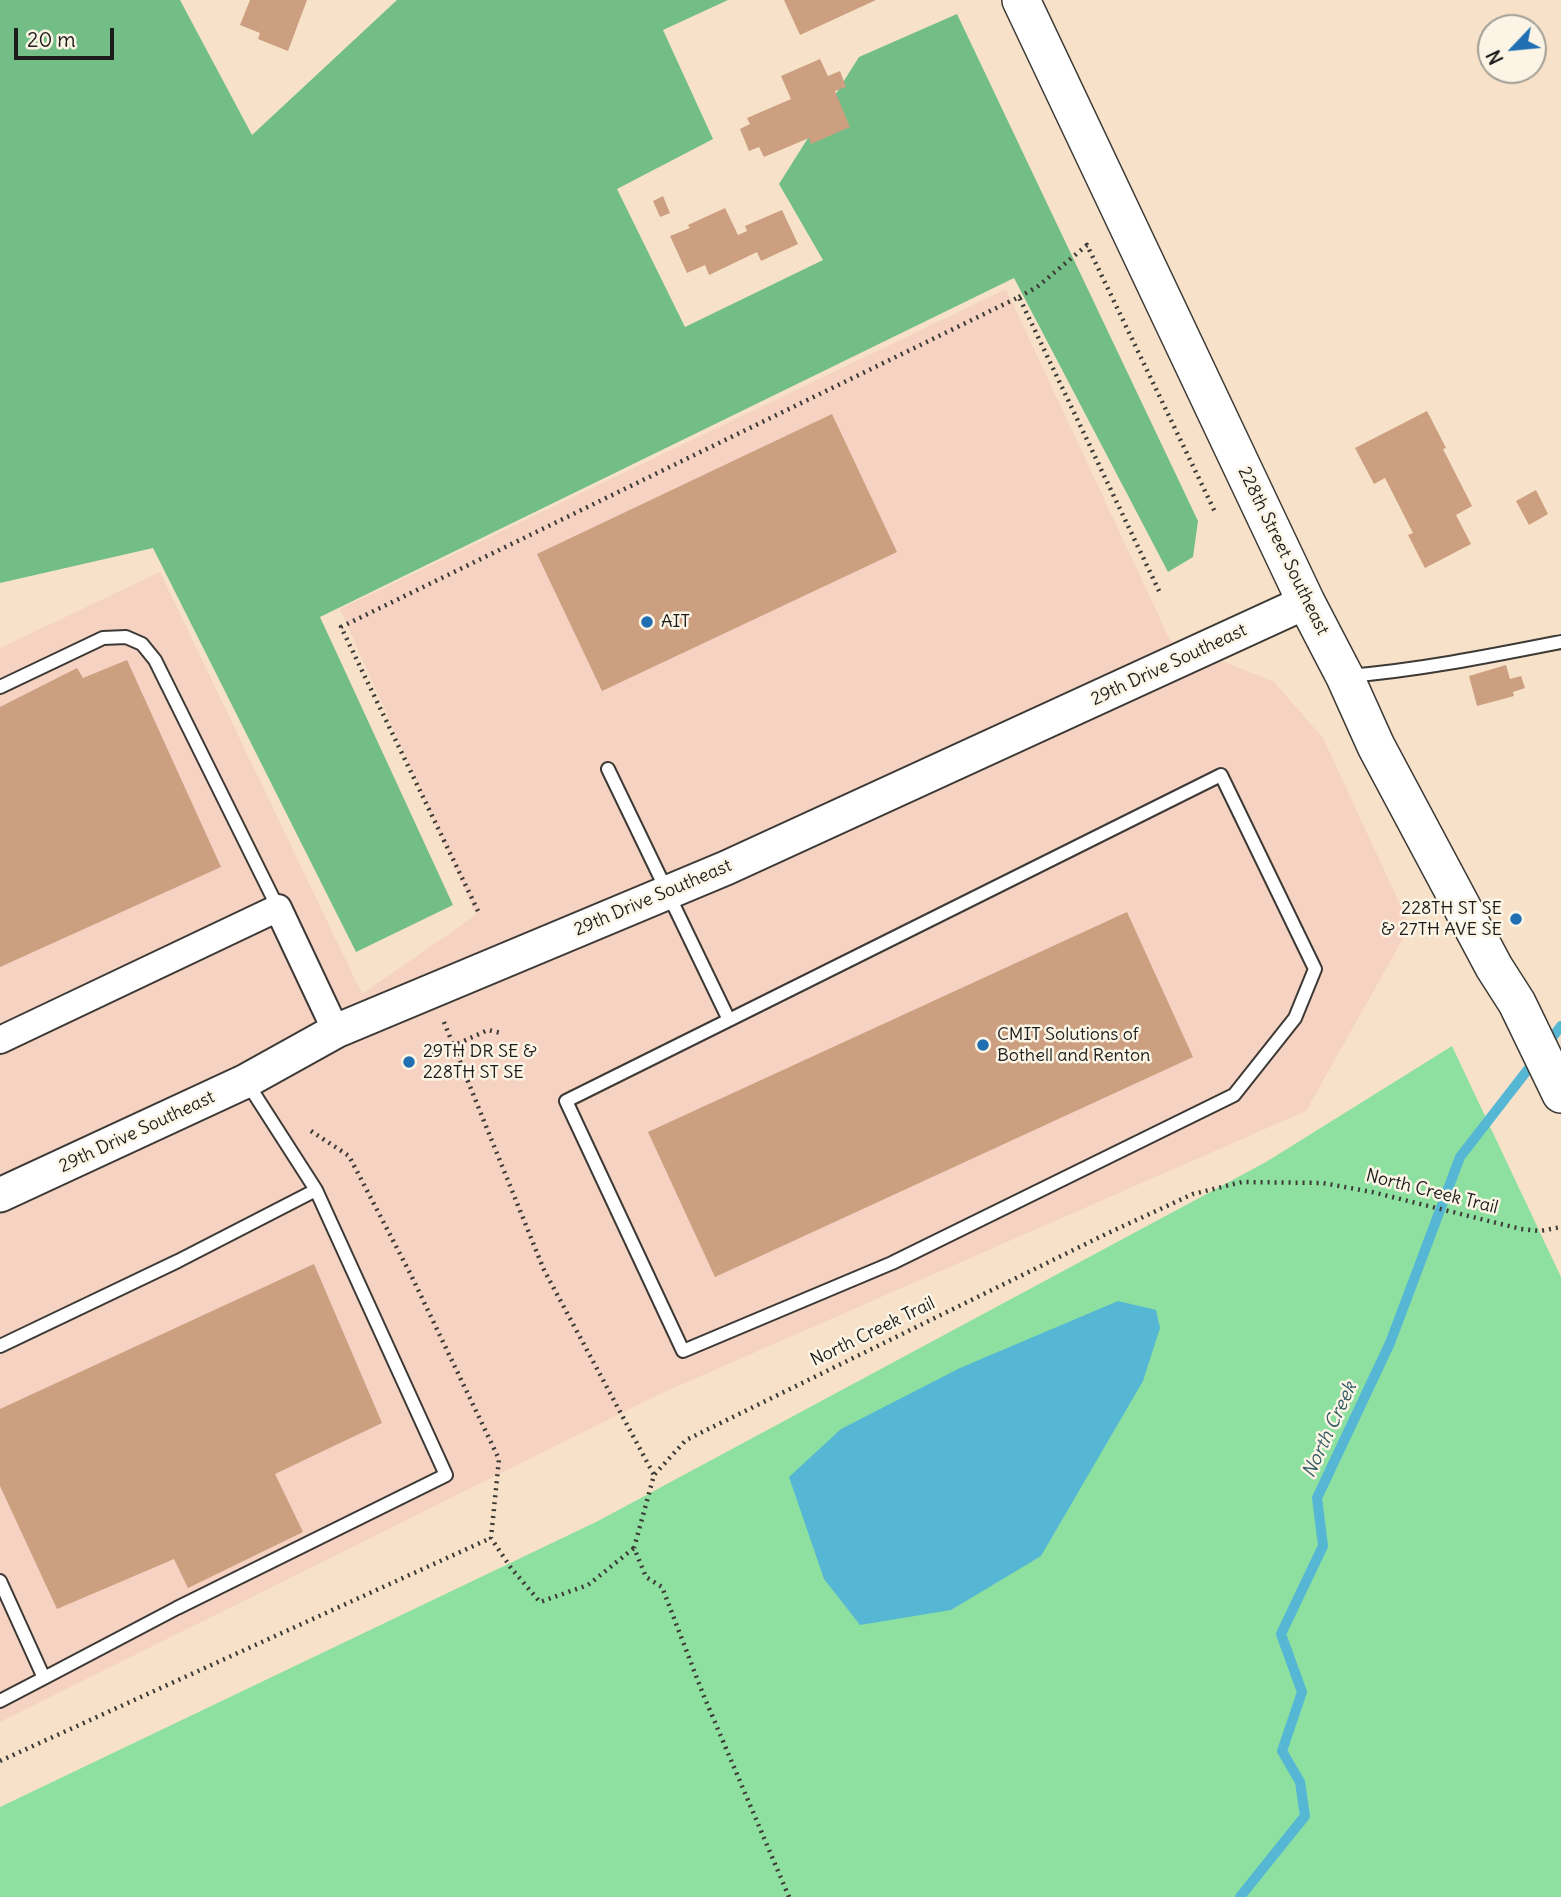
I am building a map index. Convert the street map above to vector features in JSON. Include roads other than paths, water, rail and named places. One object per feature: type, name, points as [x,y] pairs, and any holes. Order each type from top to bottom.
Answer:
[{"type":"main road","name":"228th Street Southeast","points":[[1025,1],[1376,746],[1494,967],[1517,1003],[1561,1094]]},
{"type":"street","name":"29th Drive Southeast","points":[[0,1195],[246,1081],[336,1031],[738,862],[1306,602]]},
{"type":"street","points":[[0,1040],[278,908],[336,1031]]},
{"type":"lane","points":[[0,687],[103,638],[126,637],[142,644],[155,660],[278,908]]},
{"type":"lane","points":[[1345,677],[1393,673],[1561,642]]},
{"type":"lane","points":[[608,769],[729,1020]]},
{"type":"lane","points":[[1221,775],[1315,969],[1295,1017],[1234,1095],[892,1263],[683,1351],[566,1101],[729,1020],[1221,775]]},
{"type":"lane","points":[[0,1701],[177,1608],[446,1475],[316,1190],[246,1081]]},
{"type":"lane","points":[[0,1346],[178,1261],[316,1190]]},
{"type":"lane","points":[[0,1581],[44,1678]]},
{"type":"water","points":[[1118,1301],[1156,1310],[1160,1328],[1143,1381],[1041,1556],[951,1610],[860,1625],[824,1579],[789,1477],[841,1429],[960,1368]]},
{"type":"waterway","name":"North Creek","points":[[1545,1047],[1561,1026]]},
{"type":"waterway","name":"North Creek","points":[[1240,1897],[1305,1816],[1300,1782],[1282,1751],[1302,1692],[1281,1634],[1323,1546],[1317,1498],[1390,1343],[1460,1157],[1536,1059]]},
{"type":"place","name":"AIT","points":[[647,622]]},
{"type":"place","name":"228TH ST SE & 27TH AVE SE","points":[[1516,919]]},
{"type":"place","name":"CMIT Solutions of Bothell and Renton","points":[[983,1045]]},
{"type":"place","name":"29TH DR SE & 228TH ST SE","points":[[409,1062]]}]
